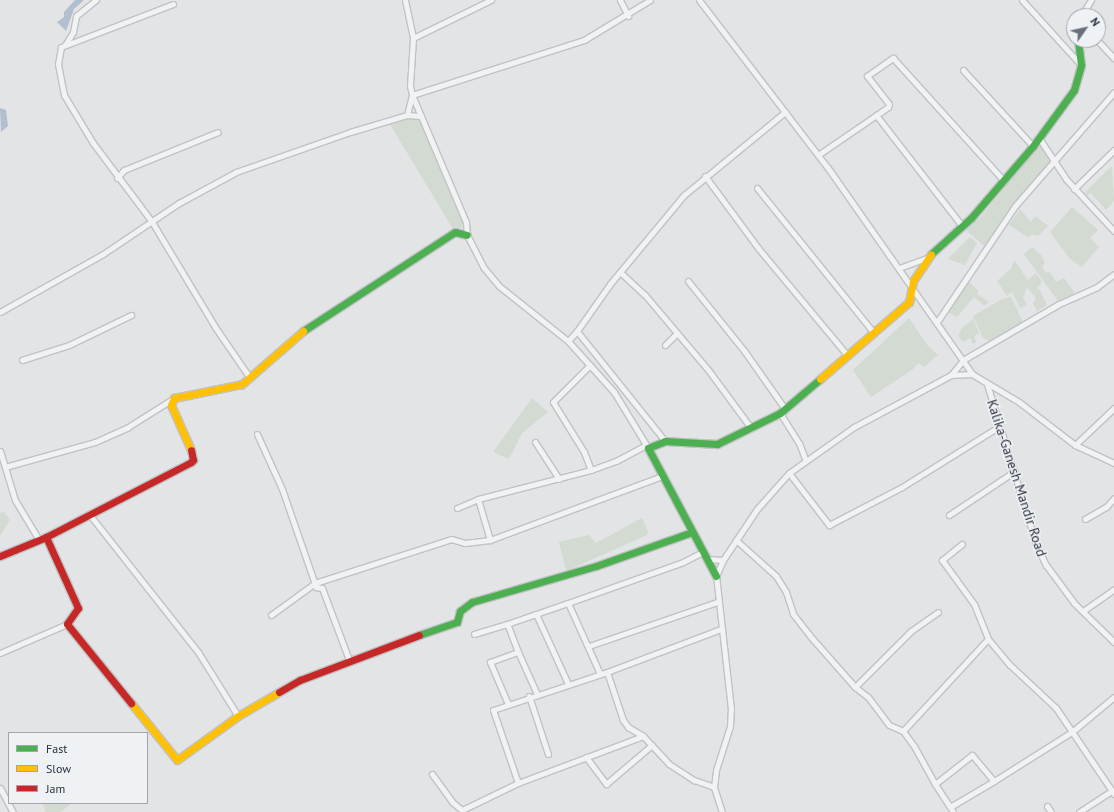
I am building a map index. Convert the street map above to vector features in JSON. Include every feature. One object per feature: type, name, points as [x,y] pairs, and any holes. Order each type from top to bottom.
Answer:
[{"type":"street","points":[[96,0],[76,16],[73,32],[58,56],[64,95],[117,178],[152,222],[215,327],[250,378]]},
{"type":"street","points":[[405,0],[413,38],[410,86],[412,94],[466,222],[468,235],[484,268],[499,286],[568,341],[614,392],[647,446],[716,576]]},
{"type":"street","points":[[413,38],[491,0]]},
{"type":"street","points":[[620,0],[628,16]]},
{"type":"street","points":[[412,94],[584,40],[628,16],[650,0]]},
{"type":"street","points":[[699,0],[818,155],[899,268],[912,289],[937,322],[972,374],[1019,402],[1075,445],[1114,463]]},
{"type":"street","points":[[1022,0],[1081,65]]},
{"type":"street","points":[[64,45],[173,4]]},
{"type":"street","points":[[909,302],[914,281],[927,258],[962,226],[1004,181],[1033,146],[1074,90],[1081,65],[1079,48]]},
{"type":"street","points":[[1105,48],[1114,58]]},
{"type":"street","points":[[818,155],[888,107],[889,104],[867,76],[893,58],[1004,181]]},
{"type":"street","points":[[963,70],[1033,146]]},
{"type":"street","points":[[937,322],[1015,206],[1114,92]]},
{"type":"street","points":[[407,115],[412,94]]},
{"type":"street","points":[[568,341],[577,332],[620,272],[684,196],[705,176],[785,112]]},
{"type":"street","points":[[0,312],[103,254],[180,203],[236,172],[350,132],[407,115],[420,116]]},
{"type":"street","points":[[876,115],[962,226]]},
{"type":"street","points":[[117,178],[124,170],[218,132]]},
{"type":"street","points":[[1039,138],[1074,188],[1114,231]]},
{"type":"street","points":[[1074,188],[1114,150]]},
{"type":"street","points":[[705,176],[758,248],[847,355]]},
{"type":"street","points":[[757,188],[873,332]]},
{"type":"street","points":[[5,467],[95,442],[128,427],[171,400],[215,387],[242,384],[287,342],[305,328],[458,231],[466,222]]},
{"type":"street","points":[[458,231],[468,235]]},
{"type":"street","points":[[899,268],[927,258]]},
{"type":"street","points":[[620,272],[645,294],[752,428]]},
{"type":"street","points":[[721,812],[714,787],[716,770],[732,717],[728,667],[717,602],[716,576],[723,560],[757,509],[789,473],[805,459],[854,427],[951,375],[963,360],[1052,308],[1096,287],[1114,274]]},
{"type":"street","points":[[688,281],[783,411],[799,443],[805,459]]},
{"type":"street","points":[[457,508],[478,499],[591,470],[616,461],[647,446],[665,441],[717,444],[752,428],[783,411],[909,302],[921,301]]},
{"type":"street","points":[[22,360],[69,345],[132,315]]},
{"type":"street","points":[[577,332],[665,441]]},
{"type":"street","points":[[665,345],[677,333]]},
{"type":"street","points":[[590,365],[553,402],[584,452],[591,470]]},
{"type":"street","points":[[951,375],[972,374]]},
{"type":"street","name":"Kalika-Ganesh Mandir Road","points":[[987,384],[1015,471],[1036,544],[1046,565],[1056,582],[1083,612],[1114,642]]},
{"type":"street","points":[[0,556],[42,538],[193,460],[171,400]]},
{"type":"street","points":[[1075,445],[1114,408]]},
{"type":"street","points":[[789,473],[829,525],[902,487],[1000,426]]},
{"type":"street","points":[[257,434],[282,489],[316,584],[322,588],[350,660]]},
{"type":"street","points":[[535,442],[559,479]]},
{"type":"street","points":[[0,451],[15,500],[42,538],[78,608],[66,624],[0,653]]},
{"type":"street","points":[[949,515],[1015,471]]},
{"type":"street","points":[[271,615],[316,584],[451,539],[465,543],[490,540],[662,476]]},
{"type":"street","points":[[1085,518],[1106,506],[1114,498]]},
{"type":"street","points":[[478,499],[490,540]]},
{"type":"street","points":[[89,514],[198,652],[238,716]]},
{"type":"street","points":[[66,624],[177,760],[238,716],[300,680],[350,660],[457,622],[460,612],[472,602],[596,566],[692,532]]},
{"type":"street","points":[[736,540],[776,576],[786,592],[793,614],[855,687],[868,697],[889,725],[903,731],[914,746],[935,784],[952,810],[994,781],[1073,731],[1114,697]]},
{"type":"street","points":[[962,544],[942,560],[974,604],[988,638],[1010,665],[1056,708],[1113,792],[1079,812]]},
{"type":"street","points":[[474,634],[507,624],[704,555],[723,560]]},
{"type":"street","points":[[1083,612],[1114,590]]},
{"type":"street","points":[[589,646],[717,602]]},
{"type":"street","points":[[568,603],[589,646],[600,674]]},
{"type":"street","points":[[855,687],[911,631],[938,612]]},
{"type":"street","points":[[536,614],[568,684]]},
{"type":"street","points":[[507,624],[537,694]]},
{"type":"street","points":[[518,783],[493,710],[529,696],[607,672],[721,629]]},
{"type":"street","points":[[903,731],[988,638]]},
{"type":"street","points":[[508,704],[490,662],[518,652]]},
{"type":"street","points":[[607,672],[622,720],[628,727],[644,736],[678,770],[714,787]]},
{"type":"street","points":[[529,696],[548,754]]},
{"type":"street","points":[[432,774],[452,802],[462,810],[518,783],[644,736]]},
{"type":"street","points":[[586,757],[606,784],[652,745]]},
{"type":"street","points":[[935,784],[972,755],[994,781]]},
{"type":"street","points":[[0,788],[8,803]]},
{"type":"street","points":[[1047,806],[1051,812]]},
{"type":"shaded area","points":[[407,115],[421,116],[466,222],[458,231],[455,232],[388,121]]},
{"type":"shaded area","points":[[1039,144],[1051,160],[984,246],[966,230],[981,217]]},
{"type":"shaded area","points":[[1112,166],[1114,201],[1106,210],[1091,193],[1087,196],[1085,192]]},
{"type":"shaded area","points":[[1072,207],[1098,230],[1090,238],[1099,247],[1082,267],[1070,259],[1050,232]]},
{"type":"shaded area","points":[[1020,209],[1031,222],[1035,216],[1048,226],[1038,236],[1032,234],[1029,238],[1009,225]]},
{"type":"shaded area","points":[[970,237],[977,243],[965,265],[948,259]]},
{"type":"shaded area","points":[[1032,247],[1041,255],[1045,262],[1042,267],[1046,273],[1050,272],[1056,282],[1064,278],[1075,293],[1058,301],[1024,254]]},
{"type":"shaded area","points":[[1014,260],[1028,280],[1036,273],[1042,282],[1036,290],[1039,289],[1047,305],[1037,311],[1033,304],[1036,298],[1027,287],[1023,298],[1027,305],[1020,308],[1012,292],[1007,296],[997,281],[1011,269]]},
{"type":"shaded area","points":[[969,281],[979,292],[977,294],[989,302],[984,306],[974,297],[957,317],[948,312]]},
{"type":"shaded area","points":[[1011,297],[1023,322],[990,341],[983,338],[973,316],[1002,299]]},
{"type":"shaded area","points":[[909,318],[928,346],[938,355],[924,367],[918,363],[913,369],[871,397],[853,370]]},
{"type":"shaded area","points":[[973,319],[979,333],[974,336],[976,342],[973,344],[970,338],[963,342],[958,336],[962,328]]},
{"type":"shaded area","points":[[532,398],[548,412],[522,433],[509,459],[493,452]]},
{"type":"shaded area","points":[[4,512],[10,520],[0,536],[0,513]]},
{"type":"shaded area","points":[[642,518],[649,534],[566,571],[559,542],[589,535],[596,543]]},
{"type":"shaded area","points":[[42,804],[71,804],[61,812],[46,812]]},
{"type":"water","points":[[75,0],[84,0],[74,9],[66,31],[57,22],[64,17],[64,12]]},
{"type":"water","points":[[0,108],[6,110],[8,126],[1,132]]},
{"type":"traffic: fast","points":[[931,254],[971,218],[1033,146],[1074,90],[1081,65],[1079,48]]},
{"type":"traffic: fast","points":[[303,331],[455,232],[467,235]]},
{"type":"traffic: fast","points":[[716,576],[648,448],[665,441],[717,444],[780,413],[820,379]]},
{"type":"traffic: fast","points":[[419,635],[457,622],[460,611],[472,602],[596,566],[692,532]]},
{"type":"traffic: slow","points":[[820,379],[909,302],[913,281],[931,254]]},
{"type":"traffic: slow","points":[[191,450],[171,405],[174,398],[242,384],[303,331]]},
{"type":"traffic: slow","points":[[131,703],[177,760],[238,716],[279,692]]},
{"type":"traffic: jam","points":[[0,556],[46,537],[191,462],[193,460],[191,450]]},
{"type":"traffic: jam","points":[[46,537],[78,608],[67,624],[131,703]]},
{"type":"traffic: jam","points":[[279,692],[300,680],[419,635]]}]
